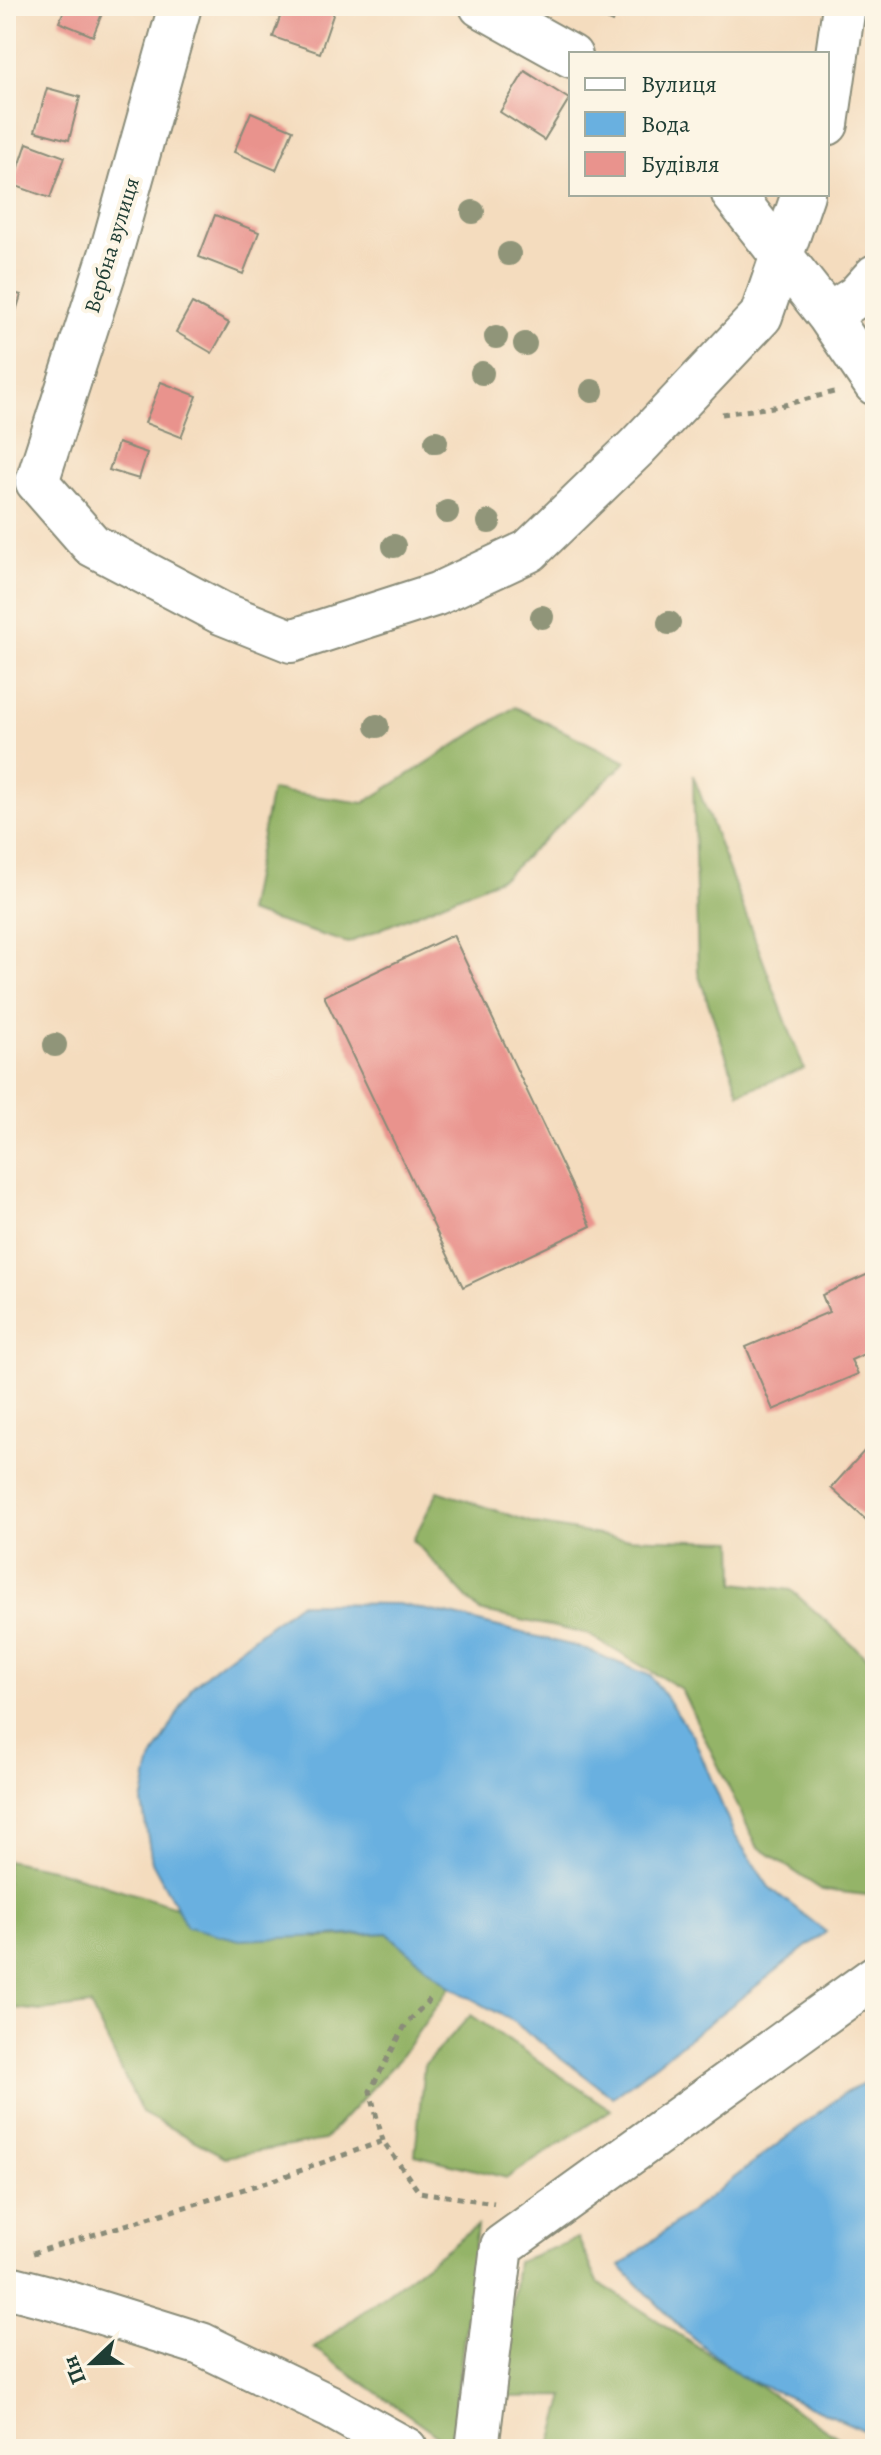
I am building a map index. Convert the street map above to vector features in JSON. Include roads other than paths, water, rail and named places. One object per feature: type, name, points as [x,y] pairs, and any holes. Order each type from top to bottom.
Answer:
[{"type":"street","name":"Вербна вулиця","points":[[180,6],[112,249],[37,482],[92,545],[221,613],[291,641],[437,594],[529,551],[636,448],[761,316],[781,256]]},
{"type":"street","points":[[481,6],[569,55]]},
{"type":"street","points":[[829,110],[844,6]]},
{"type":"street","points":[[735,196],[828,315],[875,384]]},
{"type":"street","points":[[781,256],[802,196]]},
{"type":"street","points":[[828,315],[856,297],[875,276]]},
{"type":"street","points":[[477,2449],[502,2246],[875,1977]]},
{"type":"street","points":[[14,2271],[60,2300],[201,2344],[329,2406],[406,2449]]},
{"type":"water","points":[[299,1603],[398,1604],[582,1648],[651,1676],[694,1738],[734,1834],[769,1887],[826,1932],[613,2097],[511,2020],[450,1987],[387,1933],[240,1940],[187,1927],[152,1862],[142,1803],[150,1764],[192,1687]]},
{"type":"water","points":[[875,2079],[875,2435],[740,2376],[681,2328],[620,2266],[844,2093]]}]
